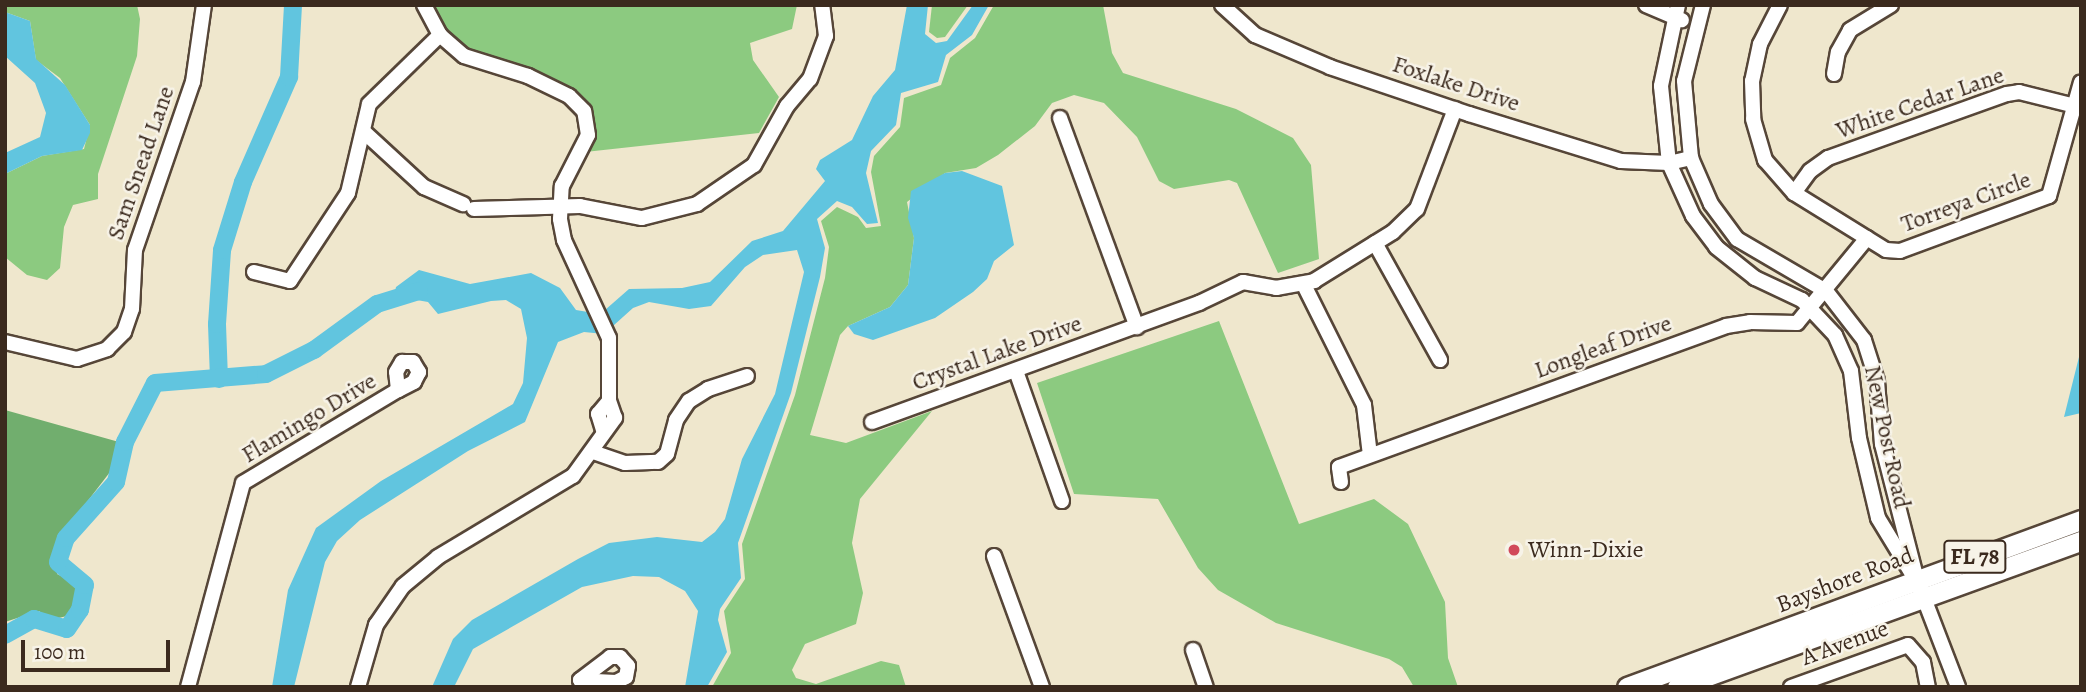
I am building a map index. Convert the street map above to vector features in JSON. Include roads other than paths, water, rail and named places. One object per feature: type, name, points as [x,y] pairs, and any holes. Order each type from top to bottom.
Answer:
[{"type":"main road","name":"Bayshore Road","points":[[1676,687],[1921,589],[2081,520]]},
{"type":"main road","name":"Bayshore Road","points":[[1628,687],[1921,589],[2081,541]]},
{"type":"street","name":"Sam Snead Lane","points":[[5,342],[66,358],[87,358],[107,349],[124,332],[132,309],[135,250],[196,71],[204,5]]},
{"type":"street","points":[[358,687],[372,635],[403,586],[438,557],[563,483],[593,452],[603,430],[598,414],[610,401],[608,336],[564,240],[566,176],[588,135],[584,111],[578,102],[528,76],[464,56],[440,35],[424,5]]},
{"type":"street","points":[[363,131],[424,187],[468,207],[580,206],[629,217],[666,214],[697,204],[746,172],[815,70],[826,36],[822,5]]},
{"type":"street","name":"Foxlake Drive","points":[[1222,5],[1255,35],[1330,67],[1454,109],[1606,158],[1669,163],[1691,158]]},
{"type":"street","points":[[1646,5],[1676,10],[1694,30]]},
{"type":"street","name":"New Post Road","points":[[1703,5],[1694,30],[1684,96],[1691,158],[1712,204],[1737,239],[1826,291],[1864,340],[1877,381],[1882,444],[1921,589]]},
{"type":"street","name":"Torreya Circle","points":[[1780,5],[1760,44],[1752,104],[1765,160],[1794,194],[1836,215],[1867,238],[1900,251],[2039,202],[2049,196],[2081,82]]},
{"type":"street","points":[[1834,74],[1838,52],[1850,30],[1891,5]]},
{"type":"street","name":"New Post Road","points":[[1676,10],[1661,86],[1669,163],[1693,216],[1716,247],[1745,271],[1812,310],[1842,347],[1878,518],[1921,589]]},
{"type":"street","points":[[254,272],[290,281],[348,193],[369,104],[440,35]]},
{"type":"street","name":"White Cedar Lane","points":[[1794,194],[1810,170],[1828,158],[2007,94],[2075,106]]},
{"type":"street","name":"Crystal Lake Drive","points":[[872,422],[1136,327],[1243,282],[1276,288],[1304,285],[1403,224],[1423,199],[1454,109]]},
{"type":"street","points":[[1059,118],[1136,327]]},
{"type":"street","points":[[566,176],[580,206]]},
{"type":"street","name":"Longleaf Drive","points":[[1341,482],[1339,467],[1726,326],[1750,322],[1785,326],[1797,323],[1812,310],[1867,238]]},
{"type":"street","points":[[1375,243],[1440,360]]},
{"type":"street","points":[[1304,285],[1363,405],[1370,455]]},
{"type":"street","points":[[1842,347],[1864,340]]},
{"type":"street","points":[[1016,371],[1062,501]]},
{"type":"street","points":[[593,452],[625,463],[658,461],[667,454],[677,420],[689,401],[708,389],[747,376]]},
{"type":"street","name":"Flamingo Drive","points":[[188,687],[243,483],[398,390]]},
{"type":"street","points":[[994,556],[1042,687]]},
{"type":"street","points":[[1921,589],[1958,687]]},
{"type":"street","name":"A Avenue","points":[[1791,687],[1908,645],[1923,662],[1928,687]]},
{"type":"street","points":[[1193,650],[1206,687]]},
{"type":"water","points":[[907,5],[928,5],[925,34],[936,43],[947,41],[973,5],[989,5],[972,35],[946,55],[938,82],[901,93],[896,125],[871,151],[866,173],[878,223],[867,224],[852,207],[837,201],[817,219],[825,248],[820,277],[791,393],[738,543],[741,578],[720,609],[718,620],[727,652],[707,687],[685,687],[698,611],[685,591],[659,577],[633,576],[582,587],[473,649],[454,687],[432,687],[453,639],[472,620],[578,559],[609,543],[657,537],[702,542],[715,532],[725,519],[742,459],[775,394],[804,272],[797,250],[763,255],[745,267],[711,306],[689,309],[649,302],[633,308],[604,334],[584,332],[558,342],[525,422],[468,451],[360,520],[337,541],[325,562],[294,687],[272,687],[288,590],[316,528],[381,481],[513,404],[523,383],[527,338],[521,309],[506,300],[438,314],[428,302],[394,296],[396,287],[419,270],[470,284],[531,273],[560,288],[576,310],[588,312],[605,310],[629,289],[682,288],[710,282],[752,241],[783,231],[825,181],[816,169],[820,160],[852,140],[873,96],[895,70]]},
{"type":"water","points":[[5,12],[30,21],[36,59],[65,85],[90,125],[90,133],[82,150],[42,156],[5,174],[5,153],[40,137],[46,113],[35,83],[5,56]]},
{"type":"water","points":[[962,171],[1002,186],[1014,245],[994,261],[987,279],[973,292],[935,318],[873,340],[854,334],[848,326],[890,307],[908,285],[914,238],[908,218],[911,191],[945,173]]},
{"type":"water","points":[[2081,349],[2081,413],[2064,417]]},
{"type":"waterway","points":[[219,379],[217,324],[222,250],[243,182],[289,77],[293,5]]},
{"type":"waterway","points":[[5,635],[34,619],[67,629],[80,610],[85,585],[58,562],[66,538],[116,482],[125,442],[155,383],[266,374],[314,350],[377,304],[419,291]]},
{"type":"place","name":"Winn-Dixie","points":[[1514,550]]}]
